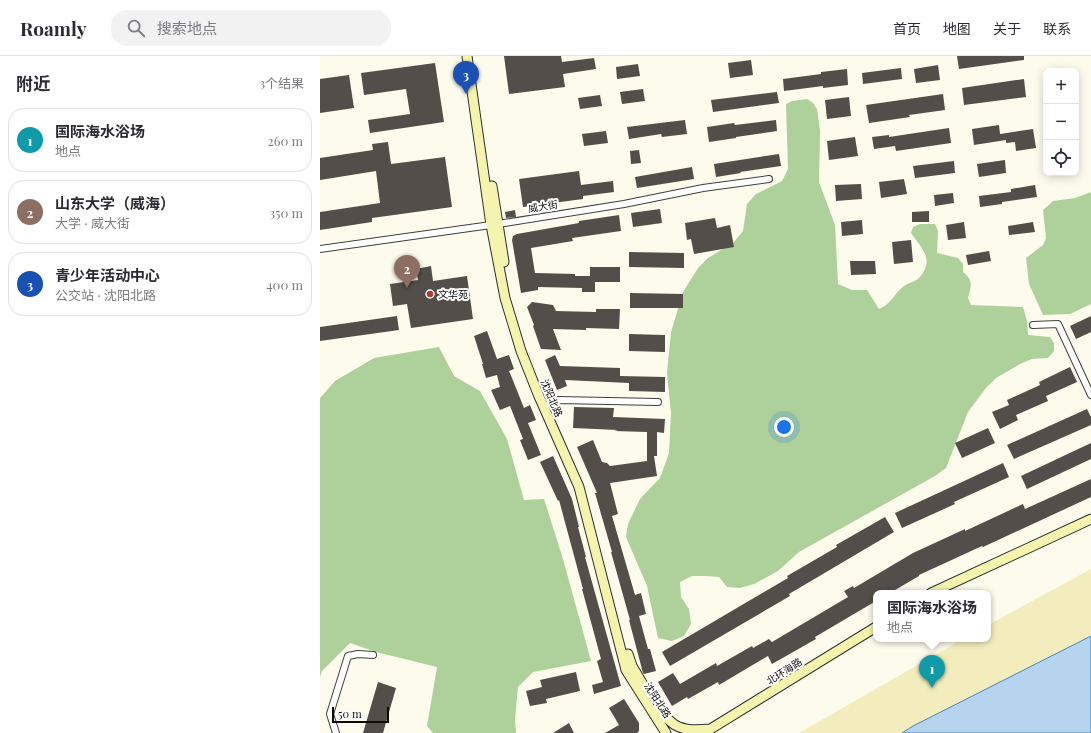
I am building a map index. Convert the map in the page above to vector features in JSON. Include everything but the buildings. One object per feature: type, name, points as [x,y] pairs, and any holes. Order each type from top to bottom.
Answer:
[{"type":"street","name":"沈阳北路","points":[[467,56],[495,224]]},
{"type":"street","name":"沈阳北路","points":[[472,56],[505,298],[521,351],[546,405],[579,486],[626,670],[672,733]]},
{"type":"street","name":"威大街","points":[[320,249],[624,204],[703,188],[769,179]]},
{"type":"street","points":[[1033,325],[1058,324],[1091,394]]},
{"type":"street","points":[[546,405],[558,400],[658,402]]},
{"type":"street","points":[[937,590],[1091,519]]},
{"type":"street","name":"北环海路","points":[[708,731],[873,629]]},
{"type":"street","points":[[336,733],[330,714],[348,656],[358,654],[373,655]]},
{"type":"street","name":"沈阳北路","points":[[656,712],[666,733]]},
{"type":"street","points":[[656,712],[675,725],[684,729],[708,731]]},
{"type":"street","points":[[656,712],[661,733]]},
{"type":"green space","points":[[807,99],[813,103],[817,109],[820,131],[819,182],[835,225],[838,284],[852,290],[867,290],[879,309],[883,307],[904,286],[918,279],[926,266],[927,260],[923,250],[911,233],[913,227],[920,224],[935,224],[938,231],[937,253],[958,258],[963,264],[963,272],[969,278],[971,284],[968,298],[971,305],[1023,307],[1027,321],[1028,335],[1050,337],[1054,343],[1054,351],[1048,358],[1032,359],[1020,364],[996,378],[986,388],[968,412],[946,468],[935,476],[799,552],[778,571],[754,584],[740,588],[727,587],[719,577],[706,576],[692,576],[680,582],[681,597],[689,609],[691,624],[684,636],[672,641],[658,638],[647,586],[626,537],[628,524],[640,499],[660,478],[669,453],[671,413],[667,373],[671,332],[683,292],[698,268],[708,258],[734,242],[743,231],[747,204],[756,194],[782,181],[788,169],[786,104],[792,101]]},
{"type":"green space","points":[[1091,192],[1091,304],[1070,314],[1043,315],[1029,284],[1026,258],[1043,245],[1046,238],[1043,210],[1053,201],[1075,198]]},
{"type":"green space","points":[[439,347],[454,376],[480,391],[507,439],[524,500],[544,499],[563,559],[591,661],[533,672],[518,687],[515,719],[516,733],[433,733],[427,726],[437,667],[376,652],[350,643],[322,671],[320,677],[320,398],[335,381],[374,358]]},
{"type":"sand","points":[[1091,569],[1091,636],[913,726],[902,733],[799,733],[958,642],[991,642],[991,623]]},
{"type":"water","points":[[1091,636],[1091,733],[902,733],[913,726]]},
{"type":"place","name":"青少年活动中心","points":[[466,94]]},
{"type":"place","name":"山东大学（威海）","points":[[407,288]]},
{"type":"place","name":"文华苑","points":[[430,294]]},
{"type":"place","name":"国际海水浴场","points":[[932,688]]}]
